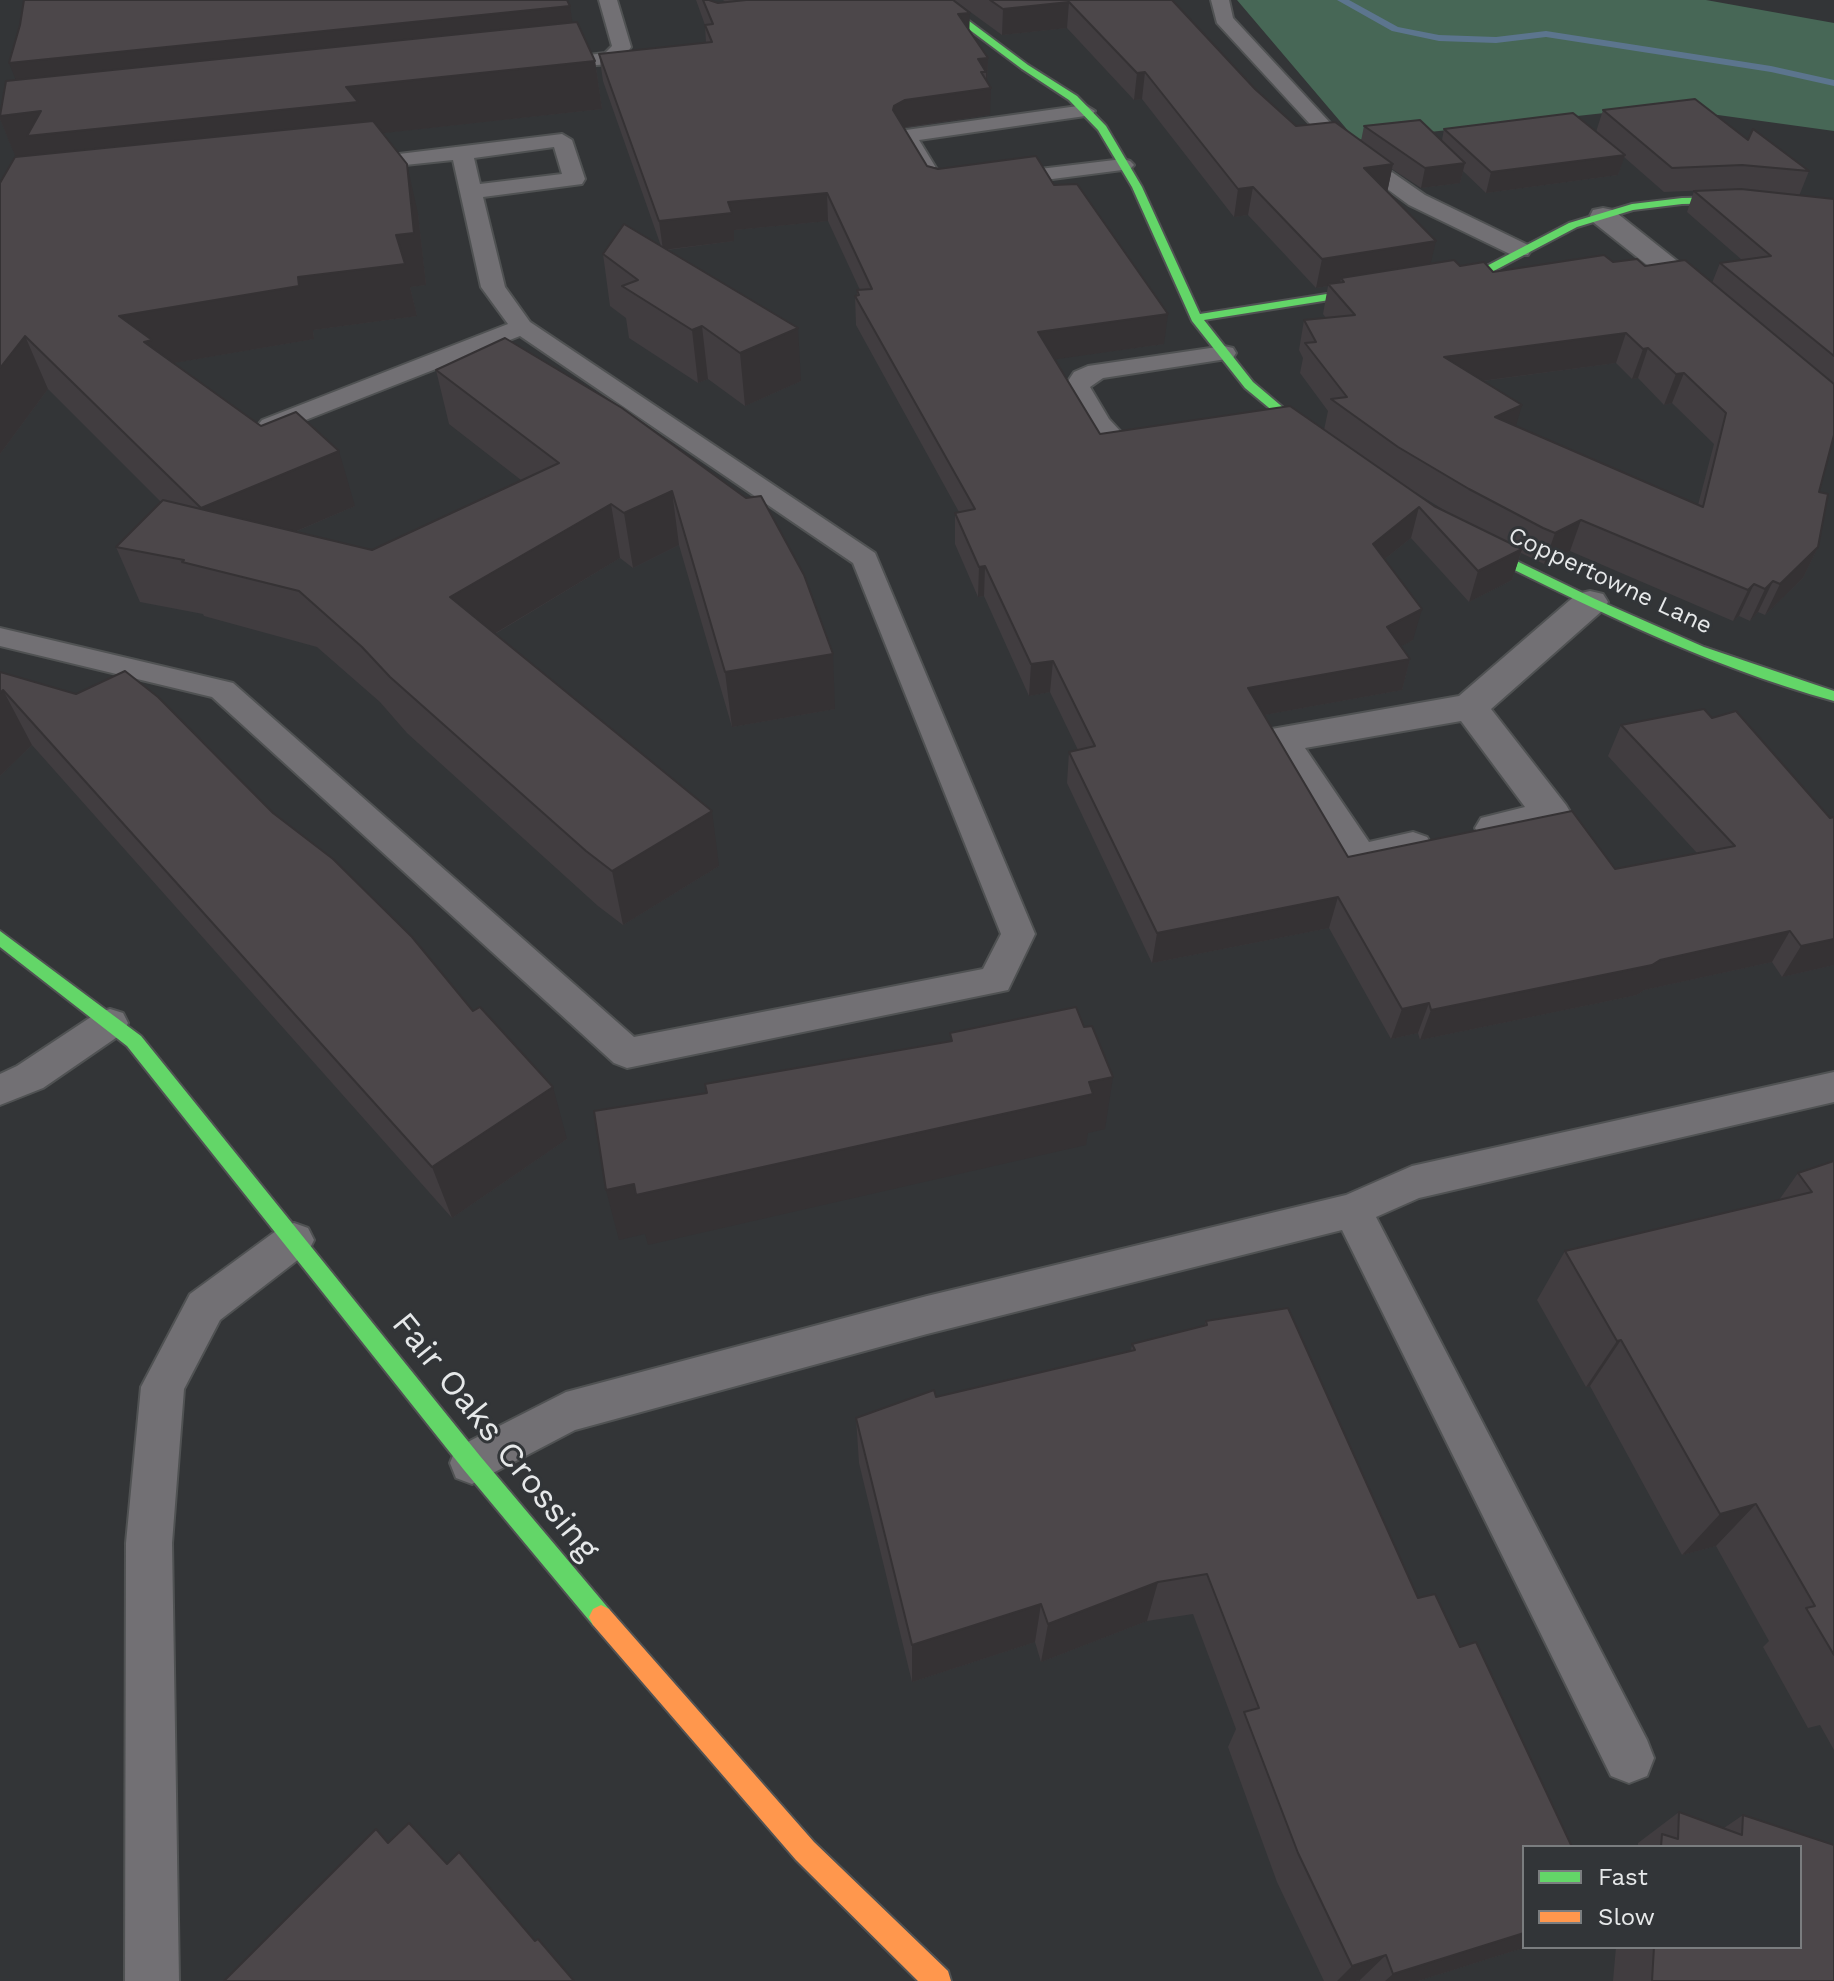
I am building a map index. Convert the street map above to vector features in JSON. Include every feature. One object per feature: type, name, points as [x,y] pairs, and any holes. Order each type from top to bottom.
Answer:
[{"type":"street","points":[[935,0],[1025,67],[1073,98],[1102,128],[1137,187],[1196,318],[1249,385],[1341,460]]},
{"type":"street","points":[[1196,318],[1482,273],[1520,250],[1571,226],[1632,207],[1722,200],[1805,205],[1834,210]]},
{"type":"street","points":[[1603,216],[1736,323]]},
{"type":"street","name":"Coppertowne Lane","points":[[1453,533],[1590,602],[1699,650],[1834,696]]},
{"type":"street","points":[[1470,707],[1552,815],[1359,859],[1280,739],[1470,707],[1590,602]]},
{"type":"street","name":"Fair Oaks Crossing","points":[[0,938],[134,1041],[472,1463],[735,1776],[899,1947],[938,1981]]},
{"type":"lane","points":[[519,67],[611,58],[622,47],[608,0]]},
{"type":"lane","points":[[1220,0],[1224,19],[1340,145],[1417,200],[1520,250]]},
{"type":"lane","points":[[953,186],[937,188],[906,136],[1085,111]]},
{"type":"lane","points":[[326,167],[562,140],[574,179],[471,192]]},
{"type":"lane","points":[[0,637],[222,690],[627,1053],[995,980],[1018,934],[865,559],[522,327],[493,287],[462,153]]},
{"type":"lane","points":[[984,182],[1123,165]]},
{"type":"lane","points":[[271,425],[522,327]]},
{"type":"lane","points":[[1171,443],[1122,446],[1108,438],[1077,387],[1083,377],[1097,371],[1224,353]]},
{"type":"lane","points":[[1264,430],[1295,425]]},
{"type":"lane","points":[[0,1090],[30,1077],[110,1023]]},
{"type":"lane","points":[[472,1463],[566,1412],[927,1315],[1352,1210],[1412,1183],[1834,1087]]},
{"type":"lane","points":[[1352,1210],[1629,1758]]},
{"type":"lane","points":[[152,1981],[149,1543],[163,1387],[205,1307],[294,1240]]},
{"type":"green space","points":[[1237,0],[1706,0],[1834,23],[1834,131],[1660,107],[1356,140]]},
{"type":"building","points":[[24,0],[567,0],[570,6],[9,63]]},
{"type":"building","points":[[703,0],[718,3],[746,0],[953,0],[970,13],[958,14],[988,58],[978,59],[986,72],[981,72],[991,88],[905,100],[894,106],[893,110],[927,166],[938,169],[1036,156],[1054,185],[1077,184],[1168,314],[1038,332],[1100,434],[1290,406],[1434,506],[1522,549],[1478,571],[1419,507],[1373,544],[1422,609],[1387,627],[1410,659],[1248,688],[1348,857],[1572,811],[1615,869],[1735,846],[1621,725],[1704,709],[1712,718],[1736,711],[1830,818],[1834,817],[1834,939],[1801,946],[1790,931],[1660,960],[1652,965],[1431,1010],[1429,1003],[1402,1009],[1338,897],[1157,933],[1069,752],[1095,746],[1053,661],[1031,664],[985,566],[979,567],[955,513],[975,509],[855,296],[859,295],[857,290],[872,289],[827,193],[728,202],[732,213],[659,221],[599,54],[712,42],[705,25],[713,24]]},
{"type":"building","points":[[990,0],[1172,0],[1255,89],[1296,126],[1335,122],[1393,164],[1364,168],[1436,241],[1322,259],[1253,187],[1238,189],[1145,72],[1137,73],[1069,2],[1003,9]]},
{"type":"building","points":[[577,22],[595,61],[346,87],[358,102],[27,136],[41,111],[0,116],[6,81]]},
{"type":"building","points":[[1695,99],[1748,140],[1753,129],[1809,171],[1742,165],[1672,168],[1603,110]]},
{"type":"building","points":[[1573,113],[1625,155],[1491,172],[1444,129]]},
{"type":"building","points":[[1420,120],[1465,163],[1425,168],[1364,126]]},
{"type":"building","points":[[373,121],[407,164],[414,233],[396,235],[405,264],[298,277],[299,286],[119,316],[152,340],[144,342],[261,426],[296,412],[339,451],[201,508],[25,336],[0,368],[0,183],[15,157]]},
{"type":"building","points":[[1741,189],[1834,199],[1834,356],[1720,263],[1771,256],[1694,191]]},
{"type":"building","points":[[624,224],[798,328],[740,353],[702,326],[692,330],[622,286],[638,280],[603,254]]},
{"type":"building","points":[[1604,255],[1613,262],[1637,259],[1645,266],[1685,260],[1834,384],[1834,435],[1819,492],[1828,494],[1818,547],[1780,584],[1773,581],[1765,589],[1754,584],[1748,590],[1581,520],[1555,533],[1469,489],[1398,447],[1331,399],[1347,397],[1305,343],[1316,342],[1304,320],[1355,315],[1328,284],[1344,282],[1341,278],[1454,260],[1460,266],[1484,262],[1493,272]],"holes":[[[1626,333],[1643,349],[1648,348],[1676,374],[1684,373],[1726,413],[1703,507],[1495,417],[1522,405],[1444,357]]]},
{"type":"building","points":[[505,338],[622,408],[746,498],[761,496],[804,575],[833,654],[725,672],[672,491],[624,513],[611,504],[450,597],[712,811],[612,871],[390,677],[362,647],[299,591],[182,562],[184,560],[116,547],[163,500],[372,550],[559,463],[436,370]]},
{"type":"building","points":[[125,671],[158,697],[273,813],[333,859],[412,937],[473,1011],[480,1007],[553,1087],[432,1167],[3,690],[0,693],[0,672],[76,694]]},
{"type":"building","points":[[1076,1007],[1084,1027],[1092,1026],[1113,1077],[1089,1082],[1093,1094],[636,1195],[634,1184],[606,1190],[594,1111],[707,1093],[705,1084],[952,1041],[950,1033]]},
{"type":"building","points":[[1834,1161],[1834,1655],[1806,1608],[1815,1606],[1756,1504],[1720,1514],[1621,1340],[1617,1341],[1565,1251],[1812,1192],[1798,1173]]},
{"type":"building","points":[[1288,1308],[1418,1598],[1435,1594],[1460,1647],[1476,1642],[1571,1845],[1522,1845],[1522,1934],[1393,1974],[1386,1955],[1352,1966],[1298,1853],[1244,1712],[1259,1708],[1207,1574],[1158,1582],[1048,1624],[1041,1604],[912,1645],[856,1418],[934,1390],[936,1397],[1135,1350],[1132,1344],[1207,1325],[1206,1321]]},
{"type":"building","points":[[1679,1812],[1742,1835],[1743,1815],[1834,1845],[1834,1981],[1652,1981],[1654,1949],[1802,1949],[1802,1845],[1661,1845],[1662,1834],[1678,1839]]},
{"type":"building","points":[[409,1823],[447,1864],[459,1852],[535,1941],[538,1939],[574,1981],[224,1981],[376,1829],[388,1843]]},
{"type":"waterway","points":[[1342,0],[1395,29],[1439,38],[1496,40],[1546,34],[1771,69],[1834,83]]},
{"type":"traffic: fast","points":[[935,0],[1025,67],[1073,98],[1102,128],[1137,187],[1196,318],[1249,385],[1320,446]]},
{"type":"traffic: fast","points":[[1196,318],[1482,273],[1573,225],[1632,207],[1682,201],[1733,200],[1834,210]]},
{"type":"traffic: fast","points":[[1465,540],[1590,602],[1699,650],[1834,696]]},
{"type":"traffic: fast","points":[[0,938],[134,1041],[472,1463],[601,1617]]},
{"type":"traffic: slow","points":[[601,1617],[805,1851],[938,1981]]}]
